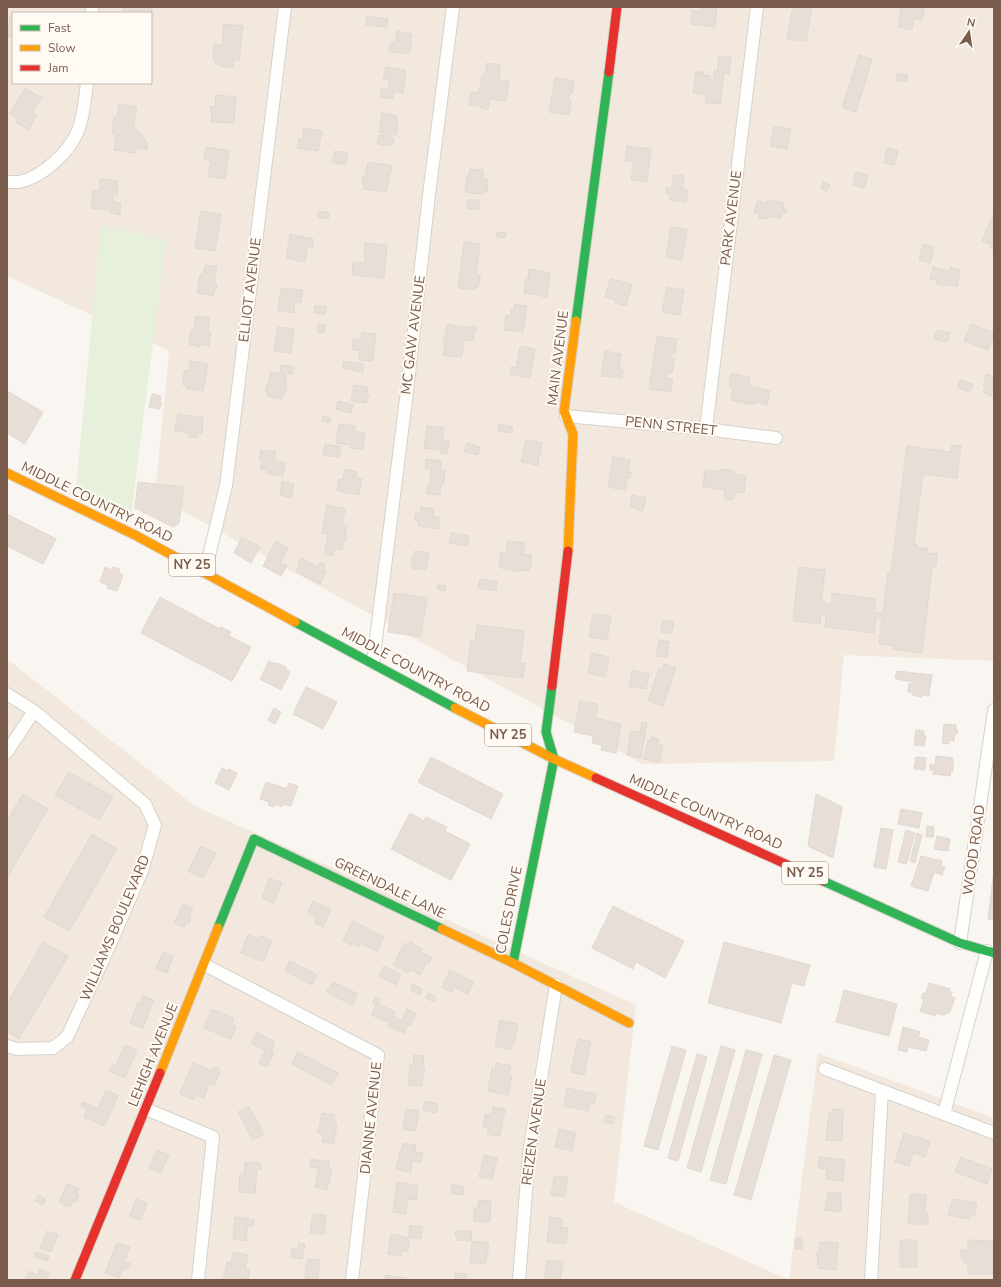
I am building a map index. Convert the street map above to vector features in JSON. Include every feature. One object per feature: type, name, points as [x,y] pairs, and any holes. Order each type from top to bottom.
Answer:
[{"type":"street","name":"ELLIOT AVENUE","points":[[205,572],[226,486],[285,7]]},
{"type":"street","name":"MC GAW AVENUE","points":[[373,663],[453,7]]},
{"type":"street","name":"MAIN AVENUE","points":[[554,759],[546,732],[558,643],[568,548],[572,434],[564,411],[593,202],[617,7]]},
{"type":"street","name":"PARK AVENUE","points":[[706,429],[757,7]]},
{"type":"street","points":[[7,182],[20,182],[33,177],[58,160],[70,146],[79,129],[83,114],[86,84]]},
{"type":"street","name":"PENN STREET","points":[[566,416],[706,429],[776,438]]},
{"type":"street","name":"MIDDLE COUNTRY ROAD","points":[[7,474],[135,535],[554,759],[960,943],[991,952]]},
{"type":"street","name":"WILLIAMS BOULEVARD","points":[[7,694],[34,711],[145,804],[155,825],[142,871],[104,960],[67,1038],[53,1048],[17,1049],[7,1046]]},
{"type":"street","name":"WOOD ROAD","points":[[960,943],[994,710]]},
{"type":"street","points":[[7,752],[34,711]]},
{"type":"street","name":"COLES DRIVE","points":[[554,759],[513,963],[629,1023]]},
{"type":"street","name":"GREENDALE LANE","points":[[254,839],[513,963]]},
{"type":"street","name":"LEHIGH AVENUE","points":[[75,1280],[205,965],[254,839]]},
{"type":"street","points":[[944,1114],[991,952]]},
{"type":"street","name":"DIANNE AVENUE","points":[[205,965],[378,1055],[352,1280]]},
{"type":"street","name":"REIZEN AVENUE","points":[[519,1280],[529,1154],[556,985]]},
{"type":"street","points":[[824,1069],[994,1133]]},
{"type":"street","points":[[870,1280],[882,1091]]},
{"type":"street","points":[[146,1109],[213,1137],[198,1280]]},
{"type":"shaded area","points":[[7,7],[994,7],[994,661],[844,655],[834,761],[643,764],[155,496],[169,351],[7,276]]},
{"type":"shaded area","points":[[7,659],[195,806],[636,1005],[614,1202],[789,1280],[7,1280]]},
{"type":"shaded area","points":[[818,1053],[994,1118],[994,1280],[789,1280]]},
{"type":"green space","points":[[101,225],[166,240],[131,516],[76,488]]},
{"type":"building","points":[[123,7],[152,7],[151,12],[123,11]]},
{"type":"building","points":[[700,7],[717,7],[715,27],[691,24],[692,10],[700,11]]},
{"type":"building","points":[[793,7],[812,7],[806,41],[787,39]]},
{"type":"building","points":[[901,7],[925,7],[922,20],[914,19],[912,30],[898,27]]},
{"type":"building","points":[[10,15],[12,15],[12,37],[8,37]]},
{"type":"building","points":[[367,16],[388,19],[387,27],[366,25]]},
{"type":"building","points":[[224,24],[243,26],[239,60],[234,60],[233,68],[219,66],[219,64],[216,64],[213,57],[214,44],[222,45]]},
{"type":"building","points":[[397,31],[412,34],[409,54],[389,51],[391,42],[395,43]]},
{"type":"building","points":[[859,55],[872,59],[856,112],[842,107]]},
{"type":"building","points":[[719,56],[731,58],[729,74],[724,73],[720,104],[705,103],[706,94],[693,93],[696,72],[704,72],[703,75],[710,76],[710,80],[714,80],[714,71],[717,72]]},
{"type":"building","points":[[487,63],[500,65],[499,80],[509,81],[506,101],[490,99],[488,110],[480,108],[480,106],[469,105],[471,92],[479,93],[482,75],[485,75]]},
{"type":"building","points":[[386,67],[406,70],[403,93],[395,91],[393,99],[380,97],[381,89],[388,90],[390,80],[383,79]]},
{"type":"building","points":[[897,74],[907,74],[907,81],[896,81]]},
{"type":"building","points":[[555,78],[574,81],[572,94],[570,93],[568,101],[571,102],[569,115],[549,112]]},
{"type":"building","points":[[25,88],[42,98],[33,112],[37,115],[28,130],[16,122],[18,119],[9,114]]},
{"type":"building","points":[[216,95],[236,97],[234,123],[211,122],[212,111],[210,111],[211,106],[215,107]]},
{"type":"building","points":[[119,104],[137,107],[133,130],[138,131],[138,133],[140,133],[148,144],[147,150],[136,148],[135,153],[114,150],[116,134],[112,134],[114,117],[117,117]]},
{"type":"building","points":[[382,113],[397,116],[396,123],[398,123],[396,135],[391,134],[391,137],[394,139],[393,145],[391,144],[390,146],[377,144],[379,135],[382,136],[383,133],[379,132]]},
{"type":"building","points":[[774,126],[791,129],[787,149],[770,146]]},
{"type":"building","points":[[304,128],[322,131],[318,151],[297,148],[299,139],[303,139]]},
{"type":"building","points":[[627,146],[651,149],[647,182],[631,180],[634,162],[625,161]]},
{"type":"building","points":[[206,147],[229,151],[225,179],[208,176],[211,161],[204,159]]},
{"type":"building","points":[[887,148],[898,151],[894,165],[884,163]]},
{"type":"building","points":[[335,151],[348,153],[345,165],[332,162]]},
{"type":"building","points":[[368,162],[392,166],[386,192],[363,189],[363,176],[365,177]]},
{"type":"building","points":[[470,169],[483,170],[483,179],[488,180],[487,192],[482,192],[482,194],[465,192],[467,176],[469,176]]},
{"type":"building","points":[[856,172],[868,175],[864,189],[853,185]]},
{"type":"building","points":[[674,175],[684,176],[682,189],[688,190],[686,202],[670,200],[670,194],[666,194],[666,188],[672,188]]},
{"type":"building","points":[[100,179],[118,181],[117,195],[113,195],[113,202],[121,203],[120,215],[110,213],[110,210],[91,208],[93,190],[99,191]]},
{"type":"building","points":[[823,182],[830,185],[827,191],[821,189]]},
{"type":"building","points":[[467,200],[479,200],[479,209],[467,209]]},
{"type":"building","points":[[767,200],[784,203],[783,209],[787,210],[786,213],[782,212],[781,219],[768,216],[767,219],[759,218],[759,214],[754,213],[757,201],[766,203]]},
{"type":"building","points":[[201,211],[221,214],[215,251],[195,248]]},
{"type":"building","points":[[319,211],[329,213],[328,219],[318,217]]},
{"type":"building","points":[[993,215],[994,250],[990,248],[991,245],[982,241]]},
{"type":"building","points":[[671,227],[687,230],[682,260],[666,257]]},
{"type":"building","points":[[497,232],[506,233],[505,238],[496,236]]},
{"type":"building","points":[[290,234],[313,239],[312,248],[307,247],[305,262],[286,258]]},
{"type":"building","points":[[464,242],[480,244],[476,274],[480,275],[480,284],[478,284],[477,288],[474,288],[474,290],[458,288]]},
{"type":"building","points":[[365,243],[387,245],[384,278],[352,275],[353,262],[365,263]]},
{"type":"building","points":[[923,244],[934,247],[930,263],[919,260]]},
{"type":"building","points":[[205,265],[217,266],[214,283],[217,284],[213,296],[197,293],[200,275],[203,275]]},
{"type":"building","points":[[933,267],[949,271],[950,267],[960,270],[957,287],[947,284],[946,286],[936,284],[937,280],[930,279]]},
{"type":"building","points":[[529,269],[550,273],[547,297],[524,293]]},
{"type":"building","points":[[610,279],[632,284],[626,306],[615,303],[616,300],[605,297]]},
{"type":"building","points":[[667,287],[684,290],[680,315],[662,312]]},
{"type":"building","points":[[281,288],[303,290],[301,303],[295,302],[294,313],[278,311]]},
{"type":"building","points":[[515,304],[527,306],[523,332],[504,330],[506,315],[511,316],[511,309],[514,310]]},
{"type":"building","points":[[315,306],[326,307],[325,314],[314,313]]},
{"type":"building","points":[[196,316],[210,318],[208,331],[211,332],[209,346],[200,344],[200,347],[189,344],[191,330],[194,331]]},
{"type":"building","points":[[318,324],[325,325],[324,333],[317,332]]},
{"type":"building","points":[[448,324],[469,328],[471,326],[475,326],[476,328],[476,332],[473,333],[474,340],[464,340],[462,356],[457,357],[443,355],[445,344],[443,343]]},
{"type":"building","points":[[971,324],[994,333],[988,350],[964,341]]},
{"type":"building","points":[[278,327],[294,329],[291,353],[274,351]]},
{"type":"building","points":[[937,330],[950,333],[947,342],[934,339]]},
{"type":"building","points":[[362,332],[376,334],[373,361],[359,360],[360,351],[352,350],[353,339],[361,339]]},
{"type":"building","points":[[657,336],[677,339],[675,354],[672,353],[671,358],[675,358],[672,373],[668,372],[667,378],[673,379],[671,392],[649,389]]},
{"type":"building","points":[[520,346],[535,349],[530,378],[510,374],[511,367],[516,368]]},
{"type":"building","points":[[605,351],[621,354],[619,370],[623,370],[622,378],[601,376]]},
{"type":"building","points":[[190,361],[208,364],[203,391],[186,388],[187,386],[183,385],[183,375],[185,370],[189,371]]},
{"type":"building","points":[[344,361],[364,364],[363,372],[343,368]]},
{"type":"building","points":[[281,365],[294,367],[292,374],[280,372]]},
{"type":"building","points":[[271,372],[286,375],[285,382],[287,383],[282,399],[267,396],[268,392],[265,391]]},
{"type":"building","points":[[731,373],[750,378],[749,386],[770,391],[767,405],[755,402],[754,405],[731,400],[733,387],[729,386]]},
{"type":"building","points":[[987,374],[994,377],[994,395],[991,394],[991,396],[983,392],[985,386],[983,385]]},
{"type":"building","points":[[960,380],[973,384],[970,392],[958,388]]},
{"type":"building","points":[[354,385],[368,387],[367,393],[369,394],[366,403],[351,401]]},
{"type":"building","points":[[7,391],[43,412],[25,444],[7,433]]},
{"type":"building","points":[[152,394],[161,396],[160,402],[162,403],[159,409],[149,407]]},
{"type":"building","points":[[338,401],[353,405],[351,413],[336,409]]},
{"type":"building","points":[[178,414],[203,418],[202,434],[197,434],[197,438],[189,437],[190,433],[175,431]]},
{"type":"building","points":[[323,416],[331,418],[329,423],[322,421]]},
{"type":"building","points":[[339,424],[355,426],[354,431],[365,433],[363,449],[350,448],[351,445],[336,443]]},
{"type":"building","points":[[499,424],[513,427],[512,433],[498,431]]},
{"type":"building","points":[[427,426],[444,428],[442,440],[449,441],[447,454],[440,453],[440,450],[424,448]]},
{"type":"building","points":[[526,440],[542,443],[540,450],[542,450],[541,454],[539,454],[538,465],[521,462]]},
{"type":"building","points":[[467,443],[480,447],[478,455],[464,452]]},
{"type":"building","points":[[325,444],[341,447],[339,457],[323,455]]},
{"type":"building","points":[[952,445],[961,446],[957,478],[923,474],[914,543],[917,544],[917,547],[928,549],[928,553],[937,554],[936,566],[932,567],[922,653],[893,649],[894,646],[879,644],[882,619],[876,618],[874,633],[825,627],[826,615],[821,614],[820,624],[793,621],[799,567],[825,570],[821,602],[831,604],[832,593],[876,599],[874,612],[883,613],[888,572],[891,572],[907,446],[951,452]]},
{"type":"building","points":[[261,450],[276,452],[274,461],[285,463],[283,476],[267,473],[268,470],[260,469],[262,459],[259,459]]},
{"type":"building","points":[[613,457],[630,460],[628,472],[631,472],[630,478],[627,477],[625,490],[608,487]]},
{"type":"building","points":[[426,459],[441,461],[440,470],[445,470],[444,483],[441,483],[440,495],[427,494],[428,485],[431,485],[432,483],[430,482],[431,469],[425,469]]},
{"type":"building","points":[[345,469],[357,472],[356,478],[362,479],[359,495],[337,491],[339,479],[343,480]]},
{"type":"building","points":[[720,469],[734,471],[734,474],[746,476],[744,493],[734,492],[734,497],[732,500],[724,497],[725,490],[703,487],[705,470],[719,472]]},
{"type":"building","points":[[282,481],[294,484],[291,498],[280,495]]},
{"type":"building","points":[[138,482],[184,487],[179,523],[173,527],[135,508]]},
{"type":"building","points":[[632,495],[646,498],[643,511],[630,507]]},
{"type":"building","points":[[327,505],[345,509],[342,525],[347,526],[345,536],[347,536],[346,541],[344,541],[342,550],[334,549],[333,556],[325,554],[328,534],[322,533]]},
{"type":"building","points":[[421,507],[434,509],[433,517],[440,518],[438,529],[418,526],[419,521],[415,520],[416,513],[420,513]]},
{"type":"building","points":[[7,514],[56,539],[43,564],[7,546]]},
{"type":"building","points":[[451,533],[469,536],[467,546],[449,543]]},
{"type":"building","points":[[242,537],[260,547],[251,563],[234,553]]},
{"type":"building","points":[[276,541],[288,548],[280,563],[287,566],[281,576],[263,566]]},
{"type":"building","points":[[508,541],[525,543],[523,554],[532,555],[530,563],[532,563],[532,567],[530,567],[529,571],[520,570],[519,572],[499,567],[501,552],[506,553]]},
{"type":"building","points":[[415,551],[429,553],[426,570],[412,568],[413,562],[410,561],[411,558],[413,558]]},
{"type":"building","points":[[301,558],[318,567],[320,562],[325,565],[323,570],[326,571],[320,584],[296,572]]},
{"type":"building","points":[[105,567],[112,570],[113,567],[120,569],[118,573],[123,575],[117,591],[107,588],[108,585],[100,582]]},
{"type":"building","points":[[480,579],[497,582],[496,591],[478,588]]},
{"type":"building","points":[[438,584],[446,586],[445,591],[437,589]]},
{"type":"building","points":[[394,593],[427,598],[421,637],[388,632]]},
{"type":"building","points":[[160,597],[220,629],[221,627],[231,632],[229,636],[251,647],[232,681],[141,633]]},
{"type":"building","points":[[593,614],[611,616],[607,640],[589,637]]},
{"type":"building","points":[[663,620],[674,622],[671,634],[661,632]]},
{"type":"building","points":[[477,625],[524,631],[520,663],[525,663],[523,678],[467,671],[471,641],[475,642]]},
{"type":"building","points":[[659,640],[669,642],[667,657],[656,656]]},
{"type":"building","points":[[592,653],[609,657],[605,677],[588,673]]},
{"type":"building","points":[[269,661],[286,667],[285,669],[290,672],[281,690],[260,679]]},
{"type":"building","points":[[664,664],[676,668],[663,706],[648,701],[659,669],[662,669]]},
{"type":"building","points":[[632,670],[649,674],[646,689],[629,686]]},
{"type":"building","points":[[897,671],[932,675],[929,696],[922,695],[922,697],[912,695],[913,692],[908,692],[909,683],[913,684],[913,682],[896,679]]},
{"type":"building","points":[[306,687],[337,702],[323,729],[293,714]]},
{"type":"building","points":[[580,701],[598,704],[595,718],[621,724],[616,753],[601,750],[602,745],[592,743],[593,736],[574,732]]},
{"type":"building","points":[[274,708],[281,712],[275,724],[268,720]]},
{"type":"building","points":[[642,722],[647,723],[645,733],[640,732]]},
{"type":"building","points":[[944,724],[956,725],[956,730],[958,730],[957,734],[955,734],[954,741],[949,740],[949,744],[942,743]]},
{"type":"building","points":[[916,730],[924,731],[924,736],[926,736],[924,746],[914,745]]},
{"type":"building","points":[[631,731],[645,734],[641,758],[627,755]]},
{"type":"building","points":[[651,737],[659,739],[658,744],[663,745],[659,763],[644,759],[648,741],[650,741]]},
{"type":"building","points":[[936,756],[953,758],[953,771],[951,770],[950,776],[933,774],[934,771],[930,770],[930,764],[935,765]]},
{"type":"building","points":[[431,757],[503,794],[491,819],[418,782]]},
{"type":"building","points":[[916,757],[926,758],[925,770],[914,769]]},
{"type":"building","points":[[222,768],[228,771],[229,769],[237,773],[229,790],[215,783]]},
{"type":"building","points":[[69,772],[113,797],[99,820],[55,795]]},
{"type":"building","points":[[266,782],[287,789],[289,783],[298,786],[291,806],[283,804],[282,807],[275,804],[274,807],[268,805],[269,802],[260,799]]},
{"type":"building","points":[[23,794],[48,809],[7,878],[7,821]]},
{"type":"building","points":[[816,794],[842,807],[833,858],[808,846]]},
{"type":"building","points":[[901,809],[922,813],[919,828],[898,824]]},
{"type":"building","points":[[410,813],[424,821],[426,817],[447,827],[445,831],[470,844],[451,880],[391,849]]},
{"type":"building","points":[[927,826],[934,827],[933,837],[926,837]]},
{"type":"building","points":[[881,828],[893,830],[886,869],[874,867]]},
{"type":"building","points":[[906,830],[915,833],[906,864],[898,862]]},
{"type":"building","points":[[917,833],[922,835],[915,863],[910,861]]},
{"type":"building","points":[[92,834],[117,849],[69,931],[44,917]]},
{"type":"building","points":[[937,836],[950,839],[948,851],[934,849]]},
{"type":"building","points":[[201,846],[216,853],[203,878],[188,871]]},
{"type":"building","points":[[921,856],[942,861],[941,866],[945,867],[942,875],[934,872],[928,891],[911,886]]},
{"type":"building","points":[[269,878],[282,883],[274,903],[262,898]]},
{"type":"building","points":[[994,878],[994,920],[988,919]]},
{"type":"building","points":[[313,901],[331,910],[323,927],[315,923],[317,918],[308,913]]},
{"type":"building","points":[[183,904],[193,909],[189,917],[191,918],[189,923],[187,922],[184,927],[174,923]]},
{"type":"building","points":[[613,906],[684,941],[665,978],[636,962],[633,969],[592,948]]},
{"type":"building","points":[[353,921],[384,937],[377,951],[361,943],[359,947],[353,943],[352,945],[343,941]]},
{"type":"building","points":[[248,934],[259,939],[260,936],[272,940],[264,960],[261,961],[241,953]]},
{"type":"building","points":[[43,942],[68,956],[19,1039],[7,1032],[7,1004]]},
{"type":"building","points":[[410,942],[422,949],[421,952],[432,958],[429,963],[427,962],[420,975],[410,970],[408,973],[393,965],[405,943],[409,945]]},
{"type":"building","points":[[724,942],[810,965],[804,986],[792,983],[781,1023],[708,1003]]},
{"type":"building","points":[[163,952],[173,956],[167,973],[156,969]]},
{"type":"building","points":[[290,961],[317,975],[312,985],[285,971]]},
{"type":"building","points":[[384,966],[401,975],[396,985],[379,976]]},
{"type":"building","points":[[450,970],[474,982],[468,994],[454,987],[452,992],[450,992],[442,987]]},
{"type":"building","points":[[333,982],[358,994],[352,1005],[326,992]]},
{"type":"building","points":[[929,983],[950,989],[949,992],[952,992],[951,996],[955,998],[950,1012],[943,1015],[936,1013],[935,1016],[920,1011],[924,999],[921,998],[923,993],[926,993]]},
{"type":"building","points":[[413,984],[422,989],[420,995],[410,990]]},
{"type":"building","points":[[844,990],[897,1004],[889,1036],[836,1022]]},
{"type":"building","points":[[428,993],[436,997],[434,1002],[426,998]]},
{"type":"building","points":[[143,996],[154,1000],[143,1028],[130,1023],[138,1002],[140,1003]]},
{"type":"building","points":[[375,997],[380,999],[378,1004],[395,1012],[393,1016],[402,1020],[407,1009],[416,1014],[411,1025],[409,1024],[404,1033],[388,1026],[389,1023],[372,1015],[376,1005],[373,1003]]},
{"type":"building","points":[[212,1009],[234,1018],[231,1025],[236,1027],[231,1039],[204,1028]]},
{"type":"building","points":[[500,1020],[518,1024],[511,1050],[495,1046]]},
{"type":"building","points":[[903,1027],[920,1032],[918,1037],[929,1040],[926,1051],[908,1047],[907,1052],[898,1050]]},
{"type":"building","points":[[257,1032],[275,1042],[271,1051],[274,1052],[267,1067],[259,1063],[265,1050],[251,1043]]},
{"type":"building","points":[[578,1039],[591,1042],[584,1075],[571,1072]]},
{"type":"building","points":[[125,1045],[137,1050],[125,1078],[109,1071],[113,1064],[116,1065]]},
{"type":"building","points":[[672,1046],[686,1050],[658,1150],[644,1146]]},
{"type":"building","points":[[721,1046],[735,1050],[701,1172],[687,1168]]},
{"type":"building","points":[[746,1050],[762,1054],[726,1184],[710,1180]]},
{"type":"building","points":[[298,1052],[338,1073],[332,1085],[292,1064]]},
{"type":"building","points":[[697,1054],[707,1057],[678,1161],[668,1158]]},
{"type":"building","points":[[414,1055],[424,1056],[423,1066],[425,1067],[422,1086],[408,1085],[410,1065],[413,1065]]},
{"type":"building","points":[[774,1055],[791,1060],[751,1200],[734,1195]]},
{"type":"building","points":[[193,1063],[212,1071],[213,1068],[219,1068],[220,1072],[214,1086],[209,1084],[204,1098],[196,1095],[194,1100],[180,1094]]},
{"type":"building","points":[[496,1063],[511,1066],[509,1075],[512,1076],[508,1095],[488,1091],[492,1069],[495,1070]]},
{"type":"building","points":[[567,1088],[596,1094],[594,1104],[590,1103],[588,1111],[564,1106]]},
{"type":"building","points":[[106,1090],[118,1095],[105,1126],[84,1117],[87,1109],[81,1106],[83,1102],[98,1108]]},
{"type":"building","points":[[425,1101],[438,1104],[436,1113],[423,1110]]},
{"type":"building","points":[[249,1106],[264,1134],[253,1140],[238,1112]]},
{"type":"building","points":[[493,1107],[505,1109],[500,1136],[487,1134],[489,1128],[483,1127],[485,1114],[491,1115]]},
{"type":"building","points":[[406,1109],[419,1111],[415,1131],[403,1129]]},
{"type":"building","points":[[833,1109],[843,1110],[842,1141],[826,1140],[829,1113],[833,1113]]},
{"type":"building","points":[[322,1113],[335,1115],[334,1123],[337,1123],[334,1144],[322,1142],[323,1134],[318,1133]]},
{"type":"building","points":[[606,1115],[615,1117],[613,1124],[604,1122]]},
{"type":"building","points":[[559,1129],[576,1133],[572,1151],[555,1147]]},
{"type":"building","points":[[904,1133],[930,1141],[925,1157],[913,1153],[909,1166],[895,1162]]},
{"type":"building","points":[[403,1143],[416,1145],[415,1152],[423,1153],[421,1163],[412,1161],[411,1172],[396,1169]]},
{"type":"building","points":[[157,1150],[169,1155],[161,1173],[149,1168]]},
{"type":"building","points":[[484,1155],[497,1158],[492,1179],[479,1177]]},
{"type":"building","points":[[819,1157],[845,1160],[843,1181],[826,1179],[827,1169],[818,1168]]},
{"type":"building","points":[[961,1157],[992,1169],[987,1184],[955,1172]]},
{"type":"building","points":[[311,1159],[329,1162],[328,1169],[332,1169],[327,1190],[315,1187],[319,1168],[310,1167]]},
{"type":"building","points":[[245,1162],[261,1163],[261,1169],[257,1169],[255,1193],[239,1192],[240,1173],[244,1174]]},
{"type":"building","points":[[554,1176],[568,1177],[565,1197],[551,1195]]},
{"type":"building","points":[[397,1182],[418,1186],[416,1200],[408,1199],[406,1214],[393,1212]]},
{"type":"building","points":[[67,1184],[79,1189],[76,1194],[79,1196],[76,1202],[73,1201],[70,1207],[59,1202]]},
{"type":"building","points":[[452,1185],[464,1187],[463,1195],[451,1193]]},
{"type":"building","points":[[828,1192],[841,1193],[840,1202],[842,1202],[840,1212],[825,1210]]},
{"type":"building","points":[[910,1194],[926,1195],[925,1213],[928,1213],[928,1224],[908,1224]]},
{"type":"building","points":[[38,1195],[46,1199],[43,1205],[35,1201]]},
{"type":"building","points":[[136,1199],[147,1203],[141,1220],[130,1216]]},
{"type":"building","points":[[953,1199],[977,1203],[975,1215],[971,1214],[970,1219],[948,1215]]},
{"type":"building","points":[[479,1200],[491,1201],[490,1222],[474,1221],[474,1208],[478,1208]]},
{"type":"building","points":[[313,1214],[326,1215],[324,1234],[310,1233]]},
{"type":"building","points":[[235,1217],[254,1220],[253,1226],[248,1225],[246,1241],[233,1239]]},
{"type":"building","points":[[550,1217],[562,1219],[561,1227],[568,1228],[566,1244],[547,1242]]},
{"type":"building","points":[[410,1225],[423,1227],[421,1239],[408,1237]]},
{"type":"building","points":[[459,1230],[472,1232],[471,1241],[457,1240],[458,1236],[455,1236],[456,1231],[458,1232]]},
{"type":"building","points":[[47,1231],[58,1235],[51,1252],[40,1248]]},
{"type":"building","points":[[391,1234],[406,1237],[409,1241],[408,1251],[402,1250],[401,1256],[388,1254]]},
{"type":"building","points":[[796,1238],[802,1238],[802,1249],[795,1249]]},
{"type":"building","points":[[900,1240],[917,1240],[917,1267],[900,1267]]},
{"type":"building","points":[[968,1240],[994,1241],[993,1274],[968,1274],[968,1263],[964,1263],[964,1259],[961,1259],[961,1250],[968,1250]]},
{"type":"building","points":[[472,1241],[489,1243],[486,1264],[470,1262]]},
{"type":"building","points":[[820,1242],[838,1243],[836,1270],[818,1268],[817,1252],[819,1252]]},
{"type":"building","points":[[117,1243],[130,1247],[124,1262],[131,1264],[124,1270],[122,1269],[119,1278],[105,1273]]},
{"type":"building","points":[[299,1243],[305,1244],[302,1259],[291,1257],[292,1249],[298,1250]]},
{"type":"building","points":[[36,1252],[49,1256],[47,1261],[34,1256]]},
{"type":"building","points":[[233,1252],[248,1255],[245,1269],[250,1270],[248,1280],[241,1278],[241,1280],[223,1280],[227,1262],[231,1263]]},
{"type":"building","points":[[307,1259],[320,1260],[318,1280],[305,1279]]},
{"type":"building","points":[[547,1260],[563,1262],[560,1280],[544,1280]]},
{"type":"building","points":[[40,1269],[49,1273],[46,1279],[42,1277],[41,1280],[25,1280],[29,1271],[37,1275]]},
{"type":"building","points":[[455,1273],[467,1274],[466,1280],[455,1280]]},
{"type":"building","points":[[386,1275],[406,1278],[406,1280],[385,1280]]},
{"type":"traffic: fast","points":[[576,321],[609,72]]},
{"type":"traffic: fast","points":[[295,622],[455,708]]},
{"type":"traffic: fast","points":[[513,963],[554,759],[546,732],[552,686]]},
{"type":"traffic: fast","points":[[218,928],[254,839],[442,929]]},
{"type":"traffic: fast","points":[[823,881],[960,943],[994,953]]},
{"type":"traffic: slow","points":[[568,551],[573,434],[564,411],[576,321]]},
{"type":"traffic: slow","points":[[7,473],[135,535],[295,622]]},
{"type":"traffic: slow","points":[[455,708],[554,759],[596,778]]},
{"type":"traffic: slow","points":[[160,1073],[218,928]]},
{"type":"traffic: slow","points":[[442,929],[513,963],[629,1023]]},
{"type":"traffic: jam","points":[[609,72],[617,7]]},
{"type":"traffic: jam","points":[[552,686],[568,551]]},
{"type":"traffic: jam","points":[[596,778],[823,881]]},
{"type":"traffic: jam","points":[[75,1280],[160,1073]]}]
